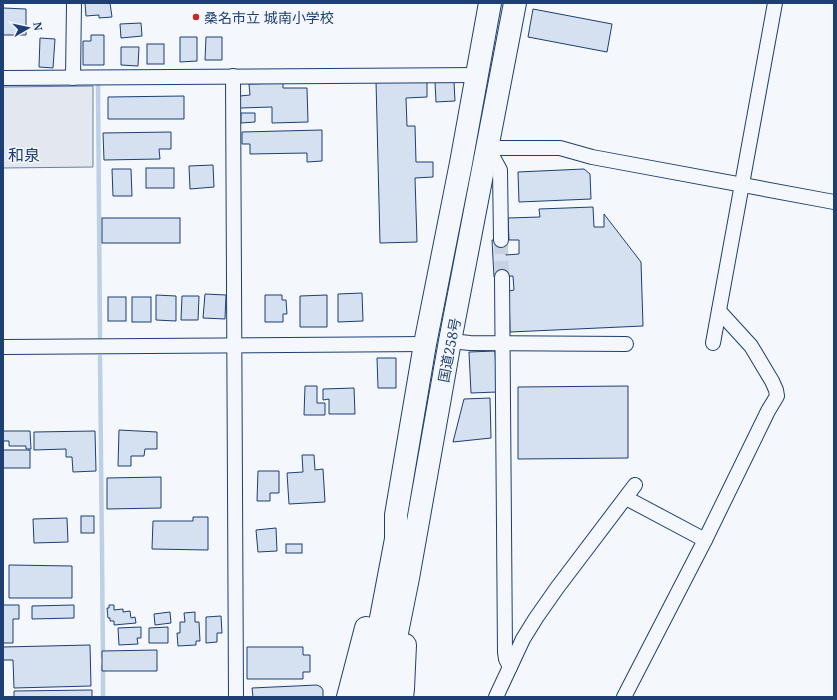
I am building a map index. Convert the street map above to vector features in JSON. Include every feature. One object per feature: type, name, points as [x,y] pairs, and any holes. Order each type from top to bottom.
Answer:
[{"type":"highway","name":"国道258号","points":[[366,697],[396,539],[396,515],[425,344],[478,75],[490,3]]},
{"type":"highway","name":"国道258号","points":[[384,697],[408,578],[450,341],[515,3]]},
{"type":"highway","points":[[348,697],[371,608],[387,537],[396,515]]},
{"type":"highway","points":[[402,697],[404,690],[408,578]]},
{"type":"street","points":[[72,78],[74,3]]},
{"type":"street","points":[[713,343],[775,3]]},
{"type":"street","points":[[3,78],[478,75]]},
{"type":"street","points":[[233,76],[236,697]]},
{"type":"street","points":[[501,240],[500,170],[488,148],[560,148],[592,157],[834,202]]},
{"type":"street","points":[[502,277],[505,652],[506,659],[510,667]]},
{"type":"street","points":[[629,695],[704,540],[768,411],[777,396],[772,381],[751,346],[719,311]]},
{"type":"street","points":[[450,341],[470,343],[626,344]]},
{"type":"street","points":[[3,347],[425,344]]},
{"type":"street","points":[[496,697],[523,639],[557,588],[636,485]]},
{"type":"street","points":[[626,498],[704,540]]},
{"type":"shaded area","points":[[93,86],[93,167],[3,168],[3,87]]},
{"type":"building","points":[[85,3],[110,3],[112,17],[99,18],[99,15],[86,16]]},
{"type":"building","points":[[3,8],[26,9],[26,35],[3,35]]},
{"type":"building","points":[[533,9],[612,24],[607,52],[528,37]]},
{"type":"building","points":[[141,23],[142,36],[121,38],[120,24]]},
{"type":"building","points":[[91,35],[104,35],[104,65],[83,65],[83,41],[91,41]]},
{"type":"building","points":[[180,37],[197,37],[197,61],[180,62]]},
{"type":"building","points":[[206,37],[222,37],[222,60],[205,60]]},
{"type":"building","points":[[40,38],[55,39],[53,68],[39,67]]},
{"type":"building","points":[[147,44],[164,44],[164,64],[147,64]]},
{"type":"building","points":[[121,47],[139,47],[138,66],[121,65]]},
{"type":"building","points":[[427,80],[427,97],[406,98],[407,126],[415,126],[416,162],[433,162],[433,177],[415,178],[417,242],[380,243],[376,81]]},
{"type":"building","points":[[435,82],[454,82],[455,101],[436,102]]},
{"type":"building","points":[[283,83],[283,88],[307,88],[308,122],[272,123],[272,107],[240,108],[240,96],[250,95],[249,84]]},
{"type":"building","points":[[184,96],[184,119],[108,119],[108,97]]},
{"type":"building","points":[[241,113],[255,113],[255,122],[241,123]]},
{"type":"building","points":[[322,130],[322,161],[307,162],[307,153],[250,154],[250,144],[242,144],[242,132]]},
{"type":"building","points":[[171,132],[171,149],[159,149],[160,159],[104,160],[103,133]]},
{"type":"building","points":[[213,165],[214,187],[190,189],[189,166]]},
{"type":"building","points":[[146,168],[174,168],[174,188],[146,188]]},
{"type":"building","points":[[112,169],[131,169],[132,196],[113,196]]},
{"type":"building","points":[[584,169],[590,174],[591,199],[519,202],[518,172]]},
{"type":"building","points":[[593,207],[594,227],[604,227],[604,214],[641,262],[643,326],[510,332],[509,291],[514,290],[513,276],[494,277],[492,240],[506,240],[506,255],[519,254],[519,240],[509,240],[508,218],[540,217],[539,209]]},
{"type":"building","points":[[102,218],[180,218],[180,243],[102,243]]},
{"type":"building","points":[[362,293],[363,321],[338,322],[338,294]]},
{"type":"building","points":[[205,294],[226,295],[225,319],[203,318]]},
{"type":"building","points":[[156,295],[176,296],[176,321],[156,320]]},
{"type":"building","points":[[265,295],[282,295],[282,300],[286,300],[287,314],[283,314],[283,322],[265,322]]},
{"type":"building","points":[[327,295],[327,327],[300,327],[300,296]]},
{"type":"building","points":[[182,296],[199,296],[198,320],[181,320]]},
{"type":"building","points":[[108,297],[126,297],[126,321],[108,321]]},
{"type":"building","points":[[132,297],[151,297],[151,322],[132,322]]},
{"type":"building","points":[[495,351],[497,392],[471,393],[469,352]]},
{"type":"building","points":[[377,358],[396,358],[396,388],[378,388]]},
{"type":"building","points":[[305,386],[317,386],[317,403],[325,403],[325,415],[304,415]]},
{"type":"building","points":[[628,386],[628,458],[518,459],[518,387]]},
{"type":"building","points":[[354,388],[355,414],[329,414],[329,399],[323,400],[323,389]]},
{"type":"building","points":[[490,398],[491,438],[453,442],[464,399]]},
{"type":"building","points":[[119,430],[157,432],[157,449],[145,449],[144,456],[131,456],[131,466],[118,466]]},
{"type":"building","points":[[3,431],[30,431],[31,449],[26,449],[26,446],[9,446],[9,441],[3,441]]},
{"type":"building","points":[[95,431],[96,471],[73,472],[72,457],[66,457],[66,449],[34,450],[34,432]]},
{"type":"building","points":[[3,450],[30,450],[30,468],[3,468]]},
{"type":"building","points":[[302,455],[314,455],[315,470],[323,469],[325,502],[289,504],[287,473],[303,472]]},
{"type":"building","points":[[258,471],[279,471],[279,493],[270,493],[270,501],[257,501]]},
{"type":"building","points":[[161,477],[161,508],[107,509],[107,478]]},
{"type":"building","points":[[81,516],[94,516],[94,533],[81,533]]},
{"type":"building","points":[[193,517],[208,517],[208,550],[152,549],[153,521],[193,521]]},
{"type":"building","points":[[67,518],[68,542],[34,543],[33,519]]},
{"type":"building","points":[[276,528],[277,551],[258,552],[256,530]]},
{"type":"building","points":[[286,544],[302,544],[302,553],[286,553]]},
{"type":"building","points":[[9,565],[72,566],[72,598],[9,598]]},
{"type":"building","points":[[3,605],[19,605],[19,619],[13,619],[13,643],[3,643]]},
{"type":"building","points":[[74,605],[74,618],[32,619],[32,606]]},
{"type":"building","points":[[109,605],[114,605],[114,610],[123,609],[123,612],[130,611],[131,618],[135,617],[136,623],[114,625],[114,621],[110,621],[110,618],[108,618],[107,608],[109,608]]},
{"type":"building","points":[[170,612],[171,623],[155,625],[154,614]]},
{"type":"building","points":[[195,612],[195,622],[199,622],[200,641],[196,641],[196,645],[178,646],[177,633],[180,633],[180,622],[185,622],[184,613]]},
{"type":"building","points":[[221,616],[222,633],[217,633],[217,642],[206,643],[206,617]]},
{"type":"building","points":[[141,627],[141,638],[137,638],[138,644],[119,645],[118,628]]},
{"type":"building","points":[[168,627],[168,643],[149,643],[149,628]]},
{"type":"building","points":[[90,645],[91,686],[14,688],[13,660],[3,660],[3,647]]},
{"type":"building","points":[[247,647],[303,647],[303,655],[310,655],[310,672],[303,672],[303,679],[247,679]]},
{"type":"building","points":[[157,650],[157,671],[102,671],[102,651]]},
{"type":"building","points":[[317,685],[323,690],[323,697],[253,697],[252,688]]},
{"type":"building","points":[[92,690],[92,697],[14,697],[14,691]]},
{"type":"waterway","points":[[98,83],[100,337]]},
{"type":"waterway","points":[[100,357],[103,657]]},
{"type":"waterway","points":[[103,666],[103,697]]},
{"type":"tunnel","points":[[501,240],[502,277]]},
{"type":"place","name":"桑名市立 城南小学校","points":[[196,17]]},
{"type":"district","name":"和泉","points":[[24,155]]}]
